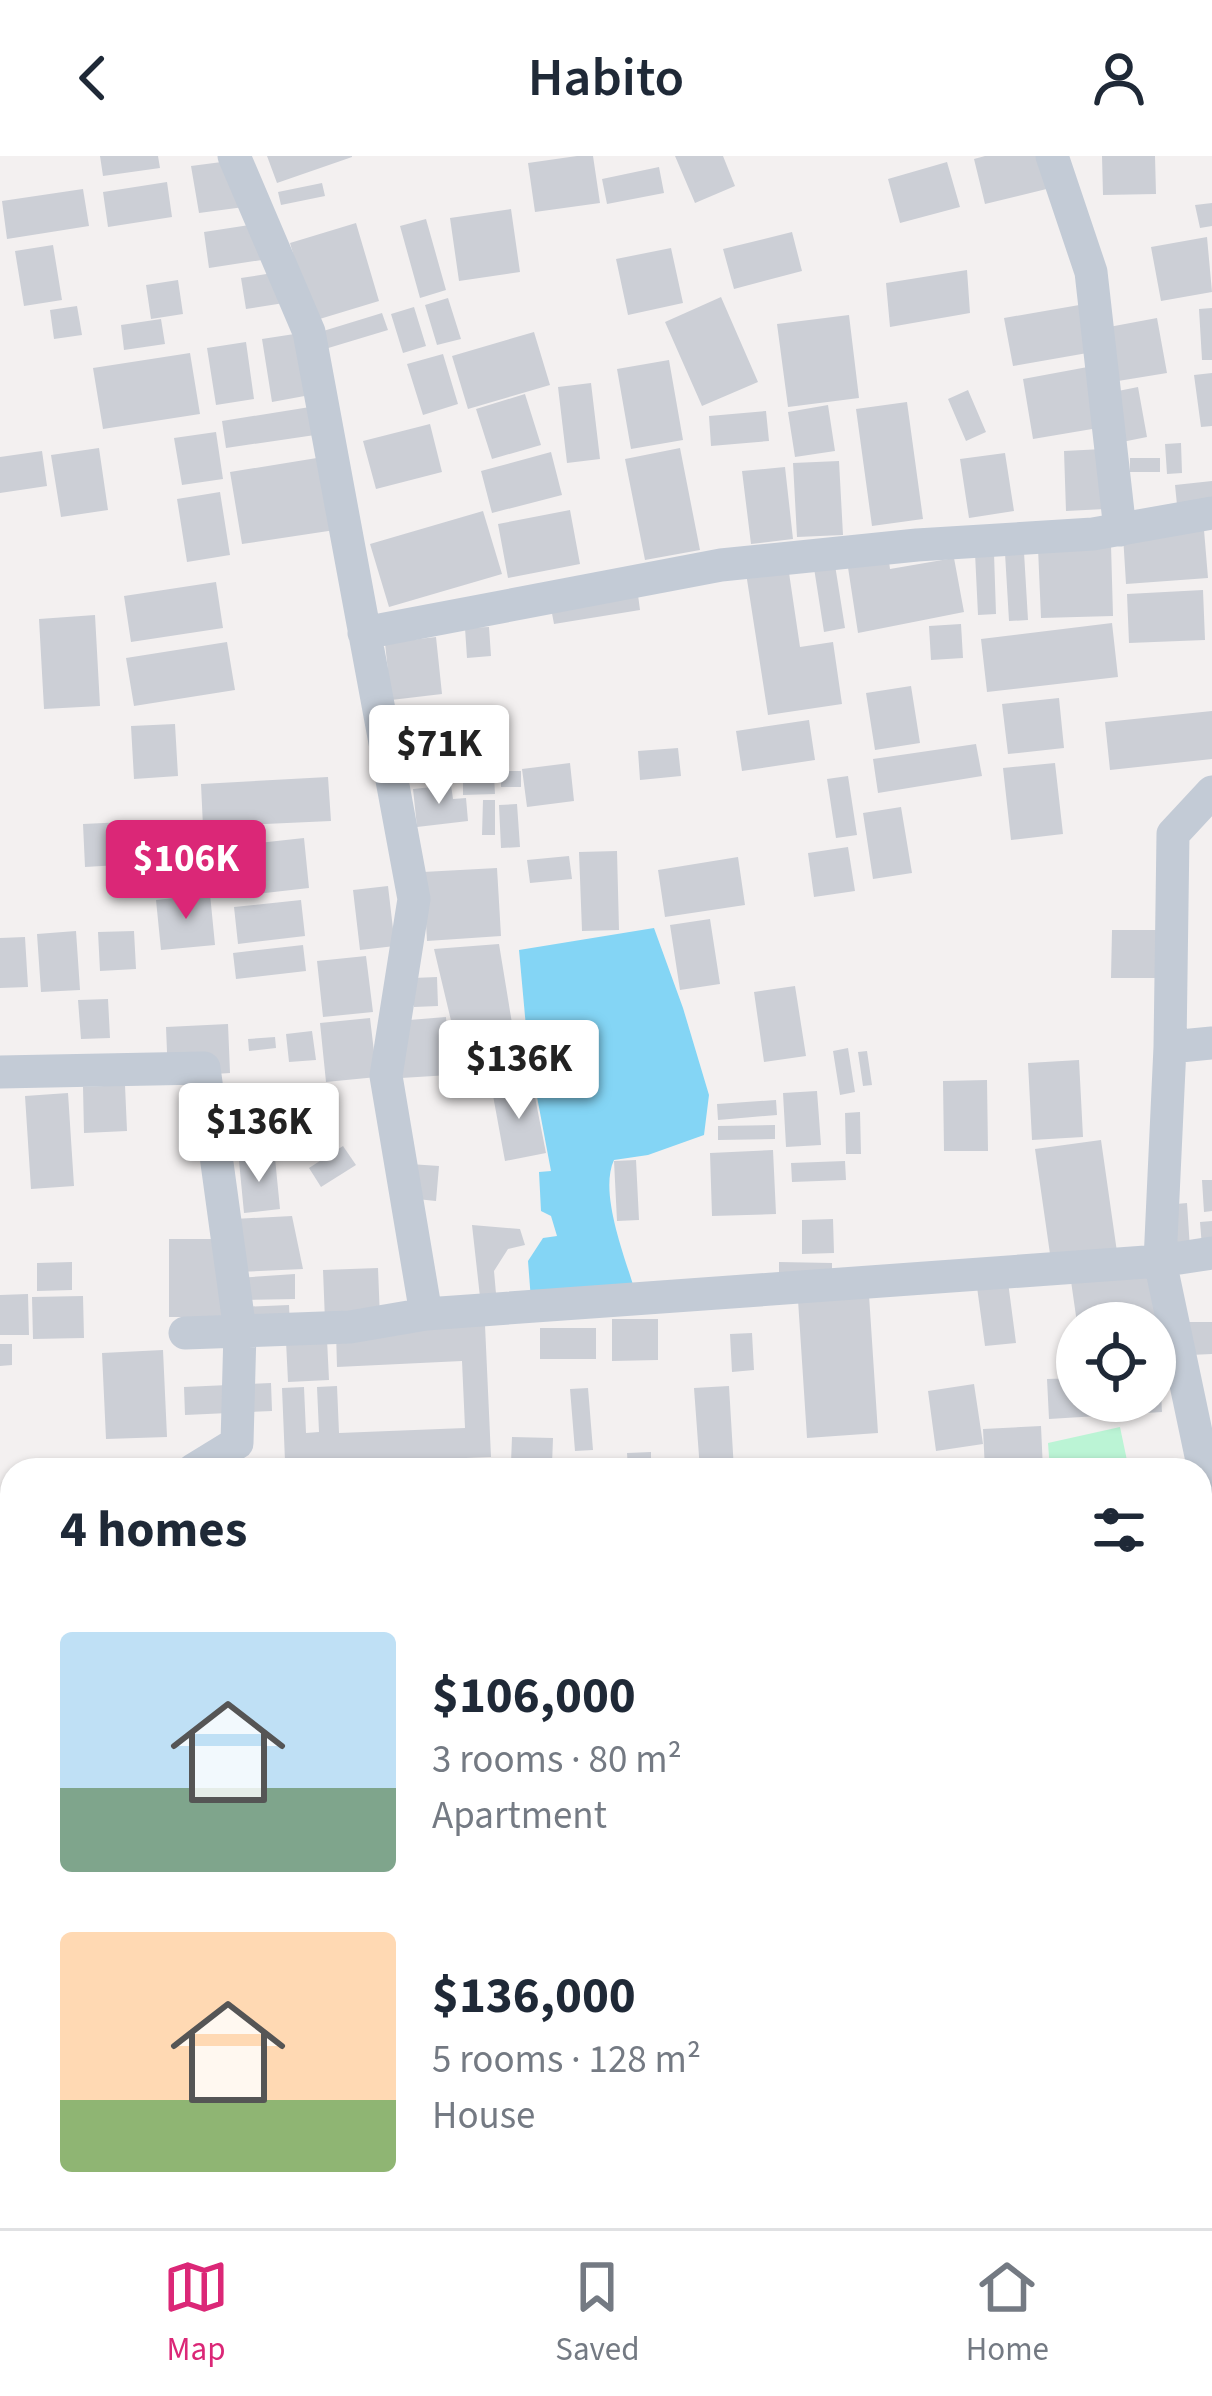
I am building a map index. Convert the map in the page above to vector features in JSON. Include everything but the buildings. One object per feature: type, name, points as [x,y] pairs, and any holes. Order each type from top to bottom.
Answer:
[{"type":"street","points":[[234,156],[309,332],[414,899],[386,1076],[426,1314]]},
{"type":"street","points":[[1052,156],[1091,272],[1120,530]]},
{"type":"street","points":[[364,633],[721,565],[1120,530],[1212,513]]},
{"type":"street","points":[[1201,1458],[1160,1261],[1173,834],[1212,792]]},
{"type":"street","points":[[1170,1047],[1212,1043]]},
{"type":"street","points":[[0,1072],[204,1068],[240,1331],[237,1443],[213,1458]]},
{"type":"street","points":[[185,1333],[350,1328],[426,1314],[1160,1261],[1212,1253]]},
{"type":"green space","points":[[1120,1427],[1126,1458],[1049,1458],[1048,1443]]},
{"type":"water","points":[[654,928],[709,1095],[704,1135],[648,1155],[614,1160],[611,1206],[634,1288],[531,1300],[528,1261],[543,1238],[557,1236],[551,1216],[541,1211],[539,1172],[551,1171],[528,1049],[519,950]]}]
